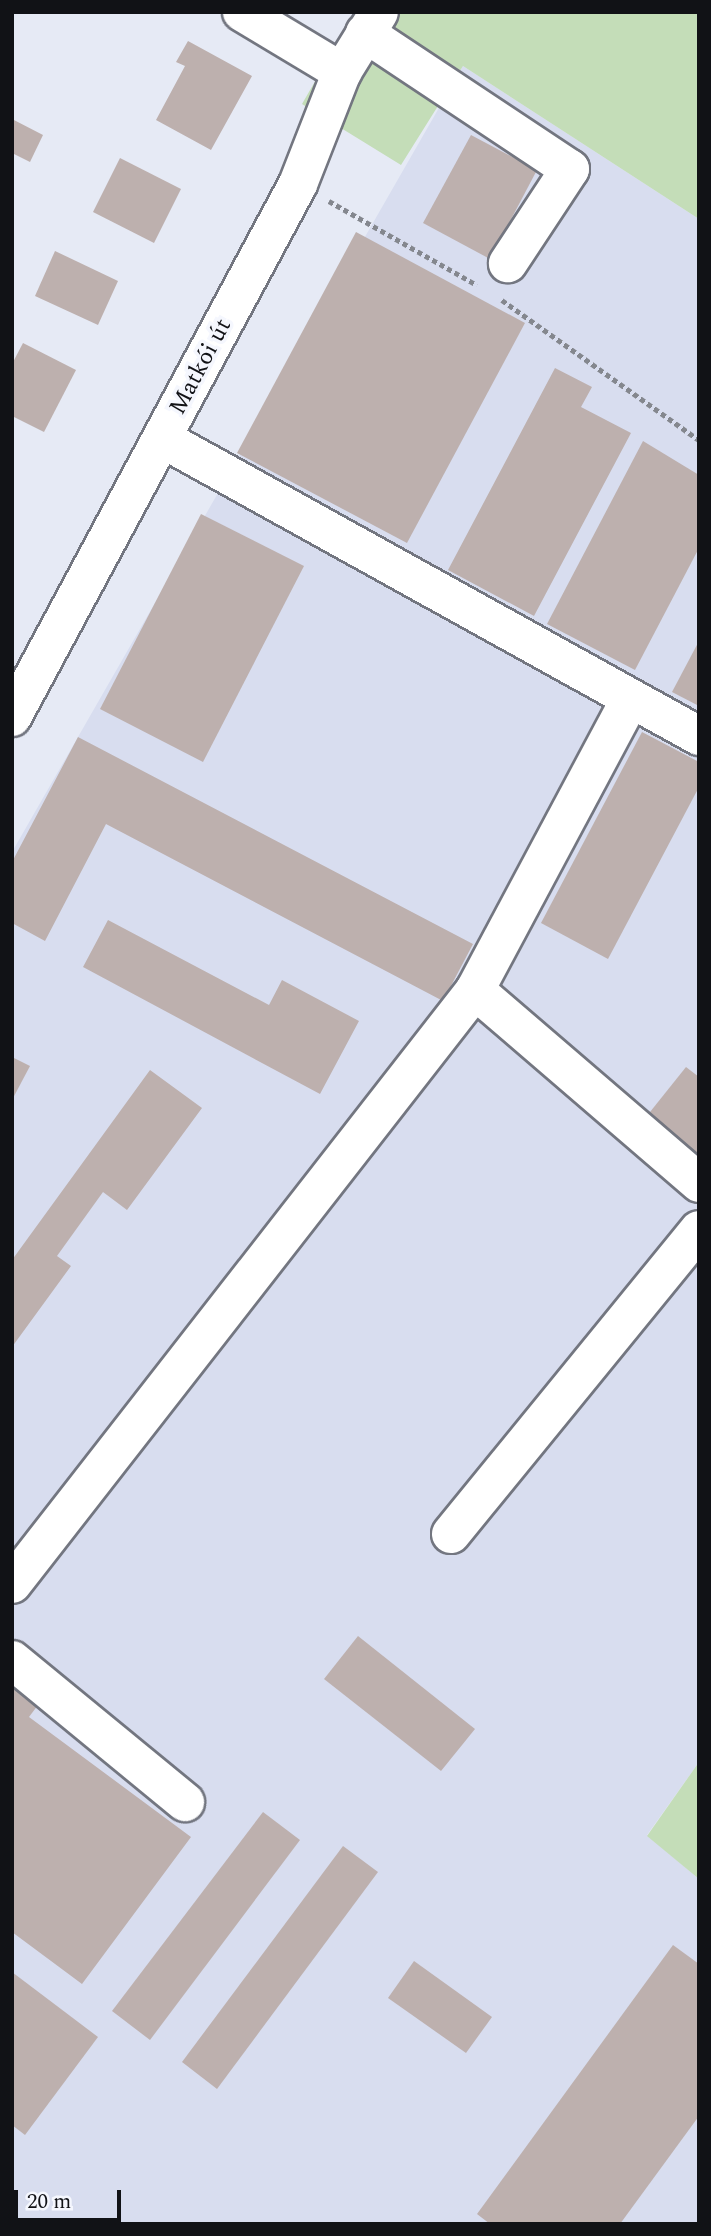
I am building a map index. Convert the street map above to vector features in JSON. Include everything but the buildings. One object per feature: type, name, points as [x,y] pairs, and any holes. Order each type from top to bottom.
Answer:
[{"type":"street","points":[[243,12],[342,72]]},
{"type":"street","points":[[372,23],[570,169],[508,263]]},
{"type":"street","name":"Matkói út","points":[[12,716],[298,184],[342,72],[372,23]]},
{"type":"street","points":[[163,439],[699,736]]},
{"type":"street","points":[[12,1584],[475,990],[630,699]]},
{"type":"street","points":[[475,990],[699,1182]]},
{"type":"street","points":[[452,1534],[699,1230]]},
{"type":"street","points":[[12,1660],[185,1802]]},
{"type":"path","points":[[298,184],[526,313],[699,440]]},
{"type":"shaded area","points":[[463,66],[699,219],[699,1762],[647,1835],[699,1879],[699,2224],[12,2224],[12,852]]},
{"type":"green space","points":[[355,12],[699,12],[699,219],[463,66],[401,165],[302,104]]},
{"type":"green space","points":[[699,1762],[699,1879],[647,1836]]}]
